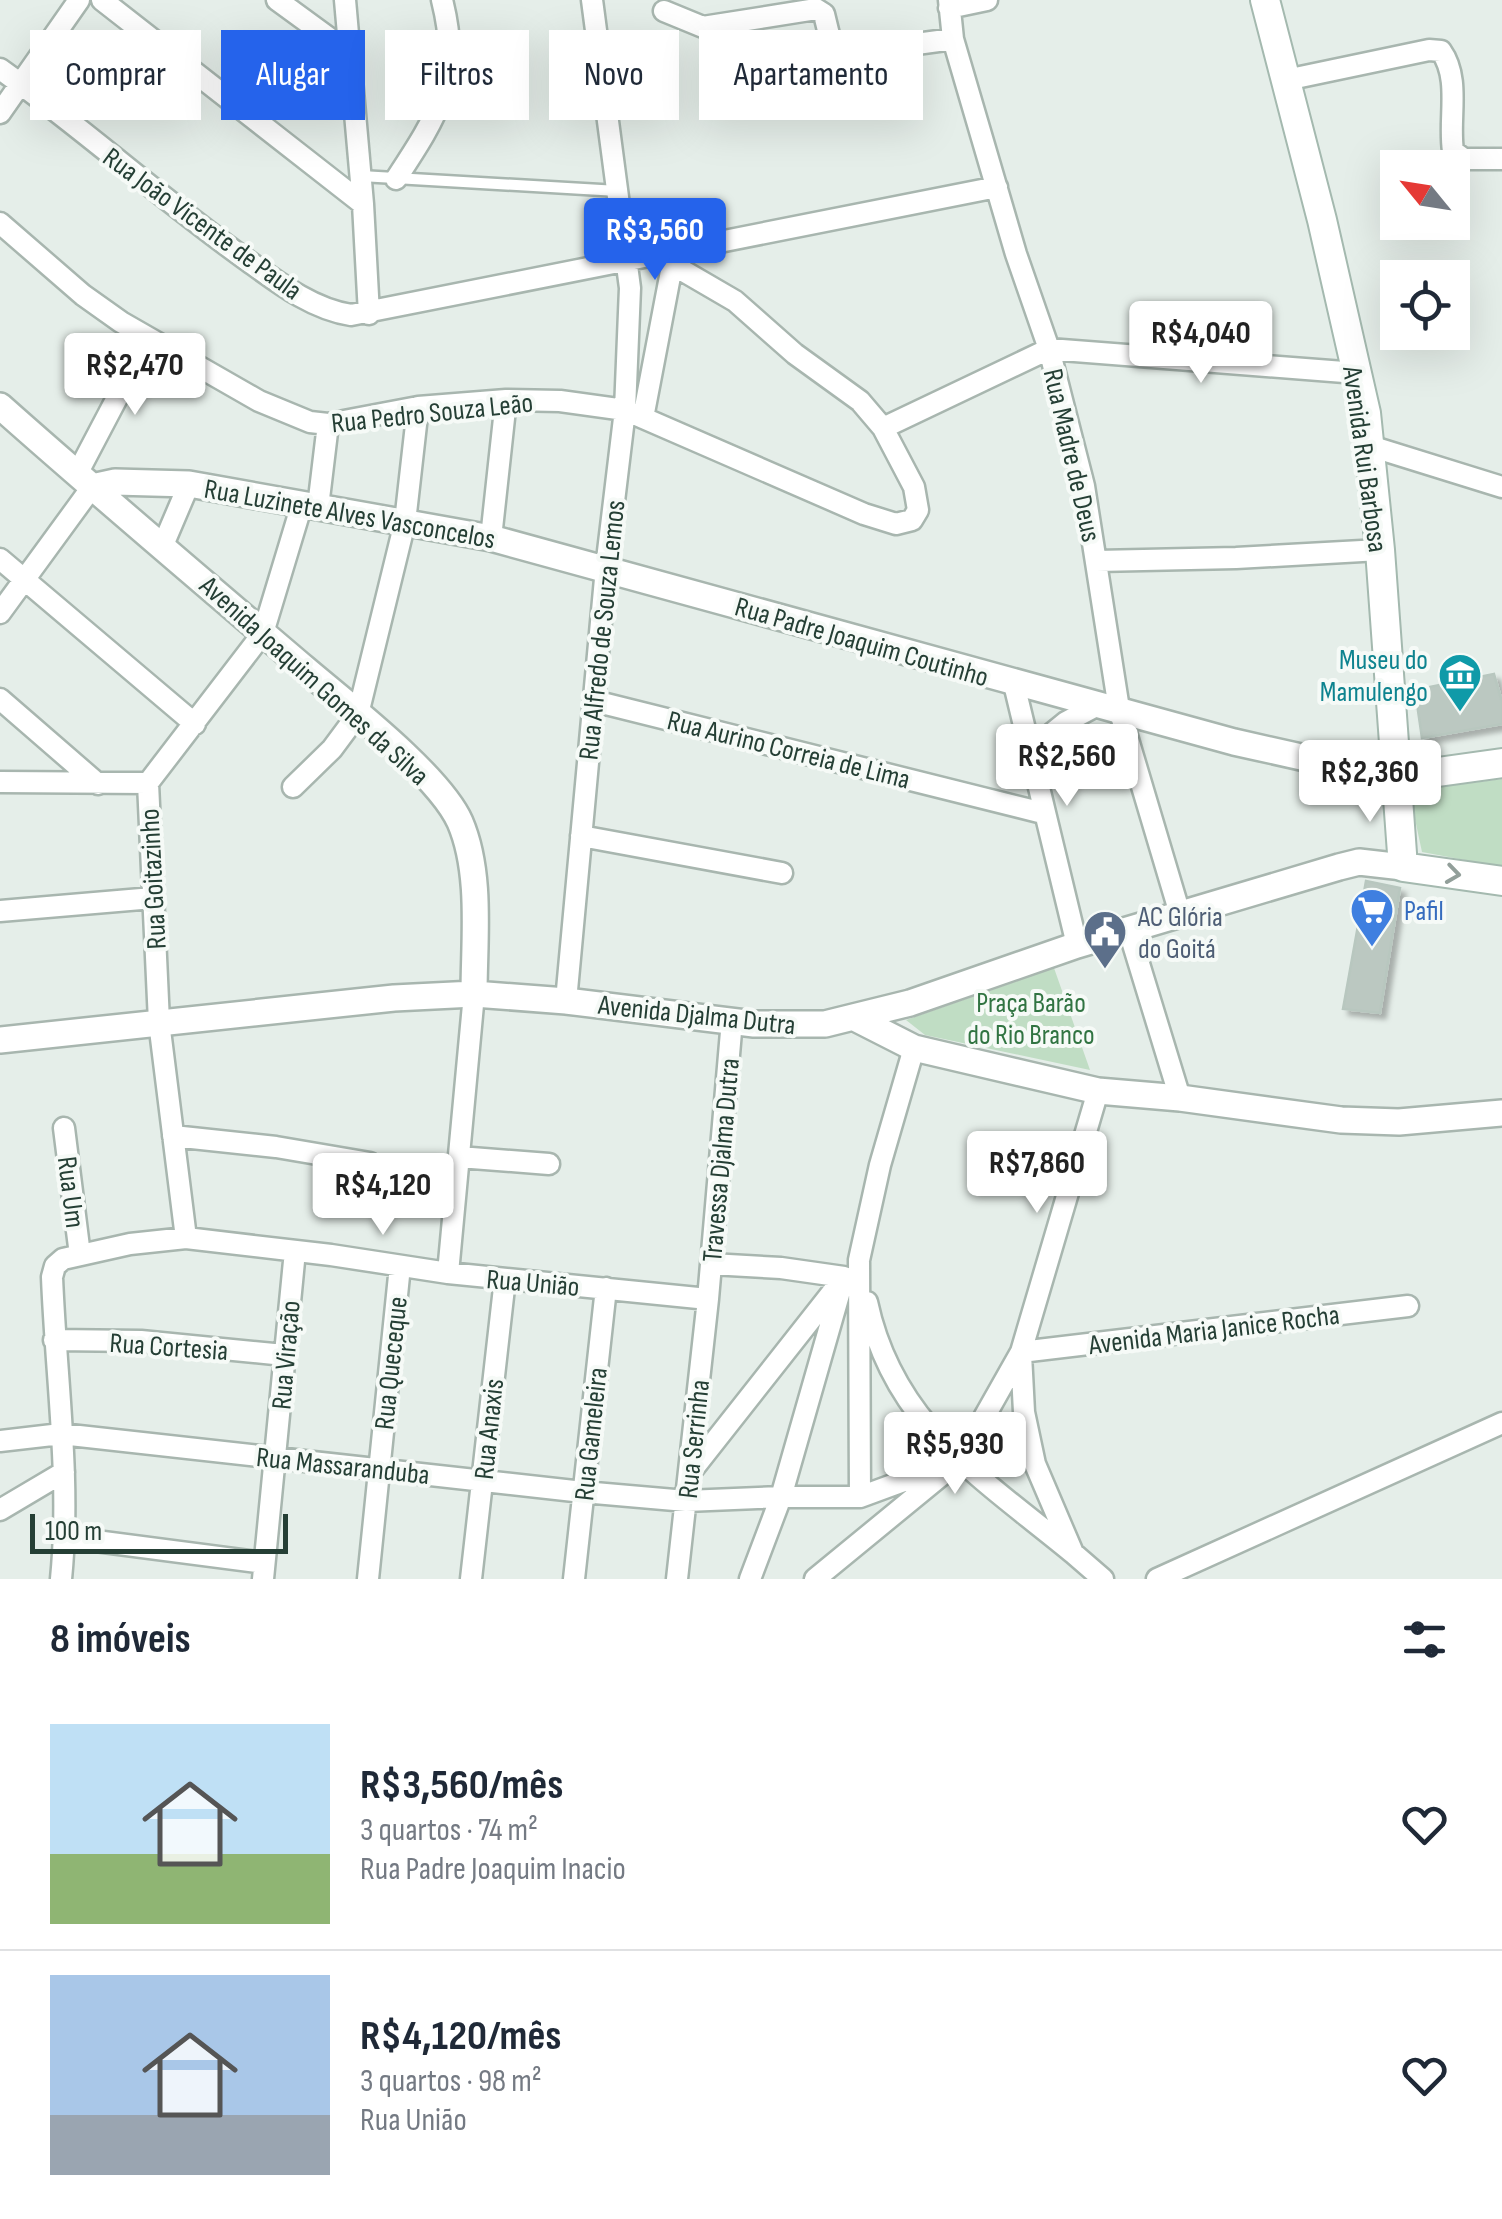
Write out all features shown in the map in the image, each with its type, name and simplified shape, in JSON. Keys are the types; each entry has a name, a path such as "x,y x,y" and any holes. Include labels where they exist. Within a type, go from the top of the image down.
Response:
{"main road":[{"name":"Avenida Rui Barbosa","path":"1264,0 1357,373 1370,446 1403,867"},
{"path":"1395,778 1502,763"},
{"path":"1403,867 1502,880"}],"street":[{"path":"0,114 79,0"},
{"path":"102,0 364,204"},
{"path":"276,0 318,30"},
{"path":"345,0 348,30"},
{"path":"396,179 442,101 449,69 448,22 442,0"},
{"name":"Rua Alfredo de Souza Lemos","path":"566,1001 606,568 634,414 629,260 592,0"},
{"path":"949,4 988,0"},
{"name":"Rua Madre de Deus","path":"949,4 953,38 1049,348 1084,486 1097,561 1109,707 1180,914"},
{"path":"664,12 703,26 816,9 824,14 832,47 843,54 953,38"},
{"path":"1286,80 1430,50 1441,51 1447,59 1452,87 1453,152 1464,159 1502,160"},
{"name":"Rua João Vicente de Paula","path":"0,69 180,213 280,284 334,313 369,314"},
{"path":"356,120 369,314 629,260 664,260 997,188"},
{"name":"Rua Pedro Souza Leão","path":"0,223 82,295 148,339 285,414 310,422 328,424 418,407 506,400 560,401 634,414 864,514 906,524 917,514 918,502 883,428"},
{"path":"634,414 664,260"},
{"path":"664,260 734,301 860,402 883,428 1049,348 1357,373"},
{"path":"0,613 84,481 148,339"},
{"path":"491,538 506,400"},
{"name":"Avenida Joaquim Gomes da Silva","path":"0,406 358,714 430,782 450,804 461,824 470,861 474,908 474,994 448,1273"},
{"path":"294,788 332,749 358,714 405,522 418,407"},
{"name":"Rua Goitazinho","path":"186,1238 159,1022 148,783 263,633 310,506 328,424"},
{"path":"1370,446 1502,487"},
{"name":"Rua Luzinete Alves Vasconcelos","path":"84,481 189,484 491,538 606,568"},
{"path":"163,546 189,484"},
{"path":"1097,561 1380,550"},
{"path":"0,559 196,724"},
{"name":"Rua Padre Joaquim Coutinho","path":"606,568 1014,684 1234,742 1395,778"},
{"path":"1014,684 1077,944"},
{"path":"0,699 98,784"},
{"name":"Rua Aurino Correia de Lima","path":"594,700 1042,812"},
{"path":"1029,752 1066,722 1109,707"},
{"path":"0,782 148,783"},
{"path":"581,836 782,873"},
{"name":"Avenida Djalma Dutra","path":"0,1040 394,998 474,994 782,1026 855,1018 910,1003 1077,944 1339,866 1359,862 1403,867"},
{"path":"0,911 153,898"},
{"path":"1129,930 1180,1098"},
{"path":"855,1018 914,1048 1098,1091 1342,1120 1399,1122 1502,1113"},
{"name":"Travessa Djalma Dutra","path":"708,1299 732,1020"},
{"path":"914,1048 875,1182 859,1260 860,1497 960,1460"},
{"path":"815,1579 960,1460 1021,1352 1098,1091"},
{"name":"Rua Um","path":"60,1579 65,1537 64,1472 52,1277 54,1266 71,1257 64,1128"},
{"path":"173,1136 276,1147 370,1163"},
{"path":"458,1157 550,1164"},
{"name":"Rua União","path":"71,1257 186,1238 448,1273 708,1299"},
{"name":"Rua Viração","path":"264,1571 295,1251"},
{"path":"689,1474 859,1260"},
{"path":"859,1260 879,1350 927,1429 1102,1579"},
{"path":"711,1264 844,1277"},
{"name":"Rua Queceque","path":"368,1579 400,1266"},
{"path":"750,1579 781,1497 844,1277"},
{"name":"Rua Anaxis","path":"471,1579 505,1279"},
{"name":"Rua Gameleira","path":"574,1579 606,1288"},
{"name":"Rua Serrinha","path":"678,1579 708,1299"},
{"name":"Avenida Maria Janice Rocha","path":"1021,1352 1408,1306"},
{"name":"Rua Cortesia","path":"54,1340 141,1342 284,1355"},
{"path":"1021,1352 1024,1412 1035,1464 1072,1552"},
{"path":"1157,1579 1502,1423"},
{"name":"Rua Massaranduba","path":"0,1441 61,1434 686,1501 860,1497"},
{"path":"0,1510 64,1472"},
{"path":"65,1537 264,1571"}],"lane":[{"path":"361,176 618,191"}],"green space":[{"path":"1502,779 1502,867 1422,852 1409,791"},
{"name":"Praça Barão do Rio Branco","path":"1054,968 1090,1070 925,1035 906,1020"}],"building":[{"name":"Museu do Mamulengo","path":"1494,674 1502,702 1502,724 1422,738 1415,690"},
{"name":"Pafil","path":"1366,881 1400,888 1380,1013 1343,1009"}],"place":[{"name":"Museu do Mamulengo","path":"1460,713"},
{"name":"Pafil","path":"1372,948"},
{"name":"AC Glória do Goitá","path":"1105,970"}]}
